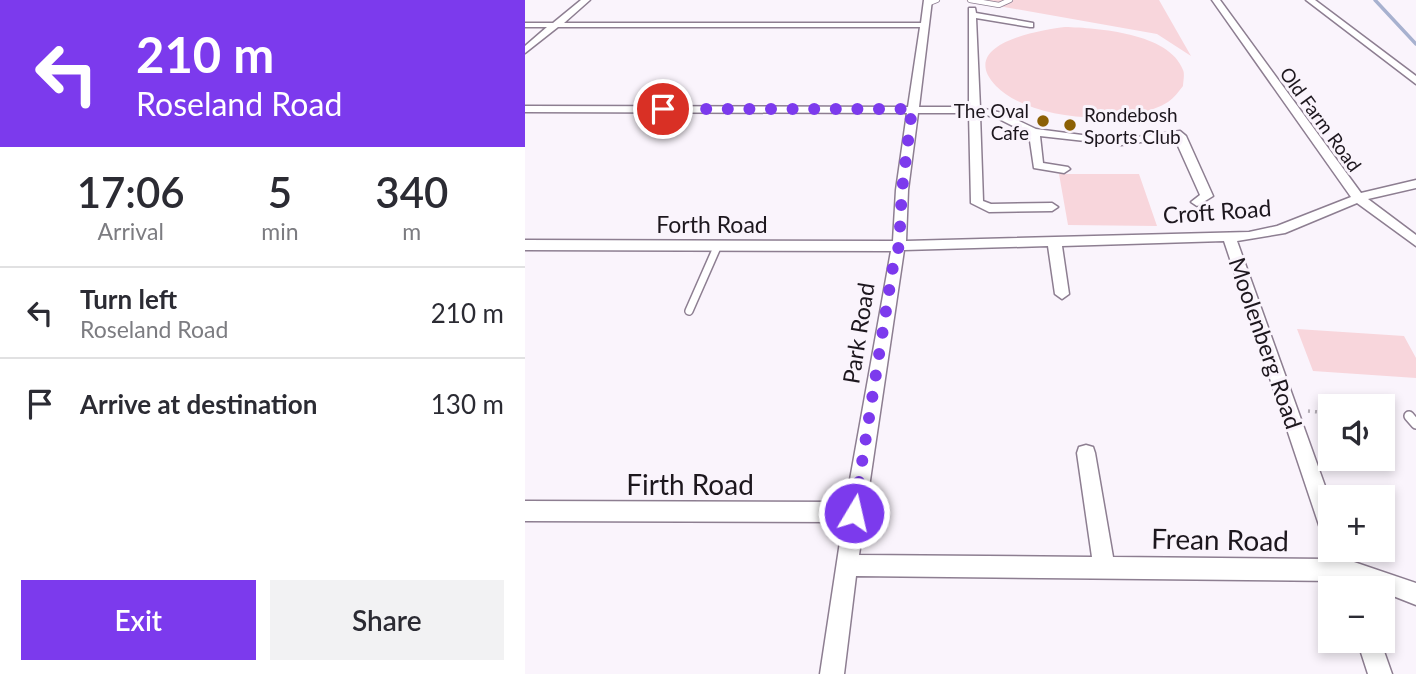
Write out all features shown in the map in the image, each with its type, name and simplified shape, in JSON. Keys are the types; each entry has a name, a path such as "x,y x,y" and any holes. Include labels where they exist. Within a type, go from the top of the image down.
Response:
{"street":[{"path":"525,50 586,0"},
{"name":"Old Farm Road","path":"1216,0 1338,174 1358,198 1416,242"},
{"path":"1310,0 1416,81"},
{"name":"Park Road","path":"832,674 854,513 894,260 899,246 902,190 912,109 924,25 931,1"},
{"path":"1030,25 971,8 977,203 989,208 1052,207"},
{"path":"525,25 924,25"},
{"path":"525,109 975,110 998,115 1034,132 1114,142 1176,133 1181,136 1207,196 1197,202"},
{"path":"1034,132 1038,166 1065,169"},
{"name":"Croft Road","path":"899,246 1229,237 1280,230 1358,198 1416,184"},
{"name":"Moolenberg Road","path":"1229,237 1318,493"},
{"path":"1054,241 1062,294"},
{"name":"Forth Road","path":"525,245 899,246"},
{"path":"1087,453 1104,568"},
{"name":"Firth Road","path":"525,511 854,513"},
{"name":"Frean Road","path":"848,565 1344,569 1416,594"},
{"path":"1373,653 1380,674"}],"lane":[{"path":"971,8 1006,4 1010,0"},
{"path":"689,311 718,246"},
{"path":"1409,416 1416,424"}],"shaded area":[{"path":"965,0 1159,0 1191,56 1157,34"},
{"path":"1065,27 1113,31 1148,40 1164,48 1176,58 1183,70 1183,86 1168,102 1151,110 1129,115 1080,117 1032,107 1012,98 996,86 986,72 986,59 1006,42"},
{"path":"1059,174 1139,174 1157,226 1068,225"},
{"path":"1297,329 1404,336 1416,358 1416,378 1313,371"}],"waterway":[{"path":"1375,0 1416,44"}],"place":[{"name":"The Oval Cafe","path":"1043,121"},
{"name":"Rondebosh Sports Club","path":"1070,125"}],"route":[{"path":"663,109 912,109 898,232 899,246 894,260 854,513"}]}
